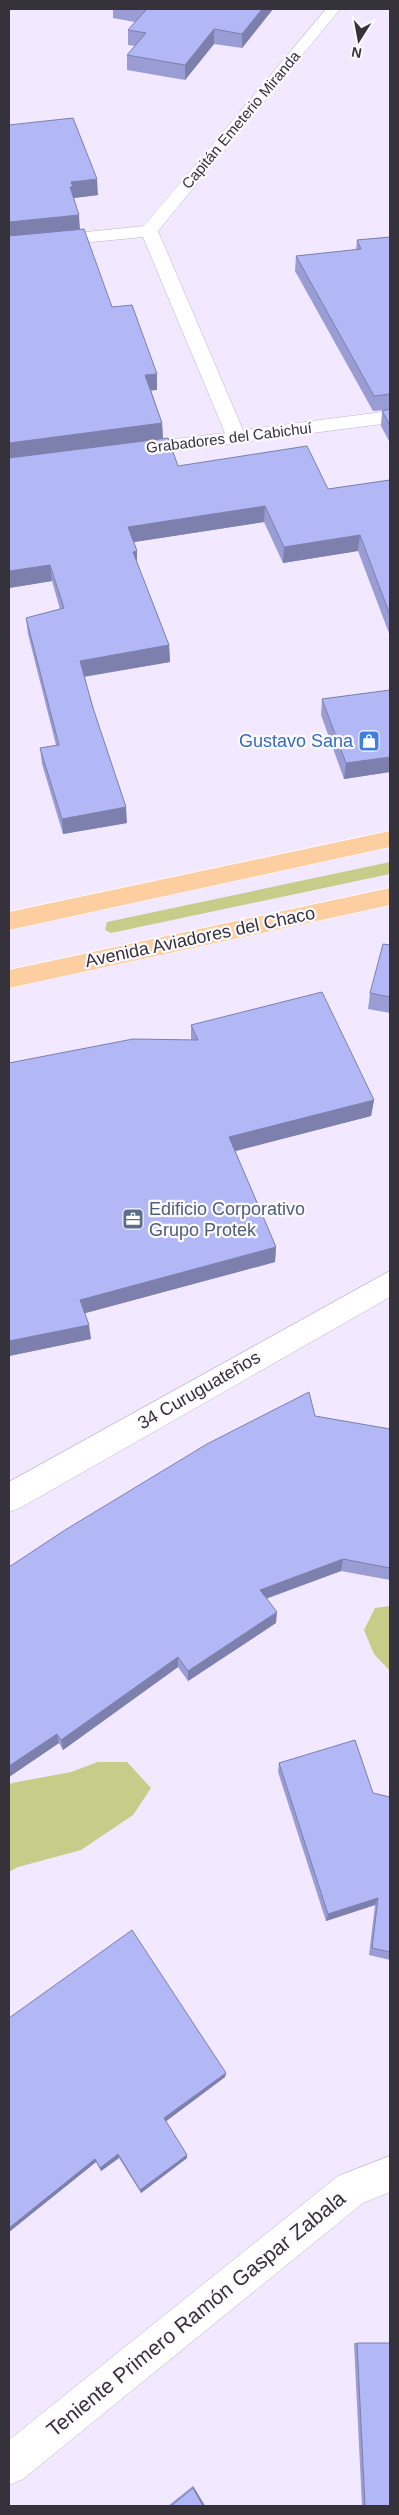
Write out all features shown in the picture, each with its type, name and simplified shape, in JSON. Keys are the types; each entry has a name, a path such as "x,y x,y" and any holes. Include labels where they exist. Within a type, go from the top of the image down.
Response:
{"highway":[{"path":"9,921 390,839"},
{"name":"Avenida Aviadores del Chaco","path":"9,979 390,896"}],"street":[{"name":"Capitán Emeterio Miranda","path":"149,231 333,9"},
{"path":"9,245 149,231 236,437"},
{"name":"Grabadores del Cabichuí","path":"120,452 390,417"},
{"name":"34 Curuguateños","path":"9,1498 390,1283"},
{"name":"Teniente Primero Ramón Gaspar Zabala","path":"9,2465 351,2188 390,2174"}],"green space":[{"path":"390,862 390,874 111,933 105,930 107,922"},
{"path":"390,1606 390,1671 374,1654 364,1630 375,1608"},
{"path":"98,1762 127,1762 151,1788 133,1815 81,1850 18,1867 9,1872 9,1785 71,1772"}],"building":[{"path":"141,9 262,9 242,34 214,29 185,65 127,55 146,33 128,30 146,10"},
{"path":"73,118 97,179 71,182 73,187 70,187 79,215 9,222 9,125"},
{"path":"84,229 112,307 132,305 157,374 145,375 162,423 9,443 9,236"},
{"path":"390,237 390,394 374,396 296,256 361,249 357,240"},
{"path":"390,409 390,425 382,411"},
{"path":"168,438 178,466 307,446 328,489 390,480 390,615 360,535 284,547 265,506 128,527 137,551 133,552 169,645 80,661 93,708 126,807 62,819 40,748 59,745 26,618 64,608 50,565 9,571 9,458"},
{"path":"390,690 390,757 346,763 322,699"},
{"path":"383,944 390,945 390,997 370,993"},
{"name":"Edificio Corporativo Grupo Protek","path":"322,992 374,1100 229,1137 276,1247 80,1300 89,1325 9,1341 9,1063 133,1039 198,1040 191,1025"},
{"path":"309,1392 315,1416 390,1429 390,1568 343,1559 260,1590 277,1612 188,1671 178,1657 61,1740 57,1734 9,1766 9,1567 65,1530 207,1444"},
{"path":"355,1740 373,1793 390,1797 390,1952 372,1948 378,1898 328,1914 279,1763"},
{"path":"132,1930 226,2073 164,2118 187,2155 140,2190 118,2154 100,2168 95,2159 9,2228 9,2018"},
{"path":"357,2343 390,2343 390,2506 365,2506"},
{"path":"193,2488 203,2506 171,2506"}],"place":[{"name":"Gustavo Sana","path":"369,741"},
{"name":"Edificio Corporativo Grupo Protek","path":"133,1219"}]}
